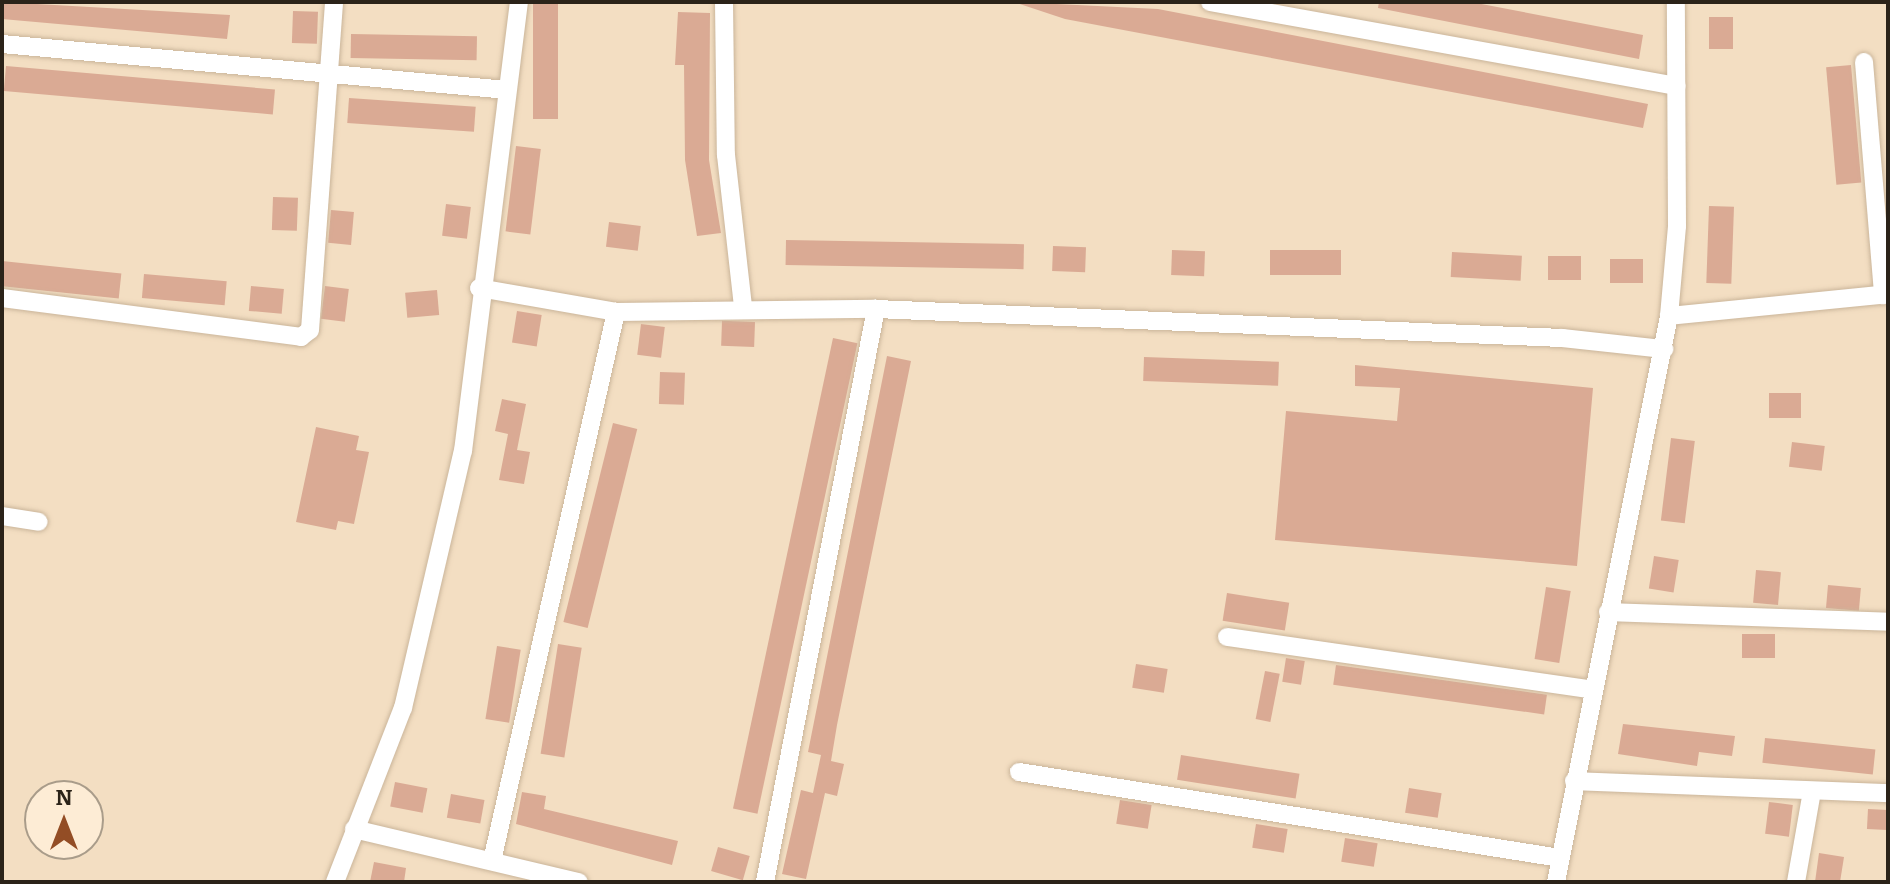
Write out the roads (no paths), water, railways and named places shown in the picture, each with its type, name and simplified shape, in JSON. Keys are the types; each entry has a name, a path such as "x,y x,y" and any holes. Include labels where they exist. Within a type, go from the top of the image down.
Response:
{"street":[{"path":"2,298 301,337 310,330 326,78 334,2"},
{"path":"335,882 403,708 456,481 519,2"},
{"path":"724,2 726,155 743,306"},
{"path":"1210,2 1676,86"},
{"path":"1556,882 1590,689 1669,316 1676,2"},
{"path":"2,44 326,78 507,90"},
{"path":"1669,316 1886,294 1864,62"},
{"path":"479,288 616,312 743,306 876,309 1562,338 1664,349"},
{"path":"765,882 876,309"},
{"path":"492,861 616,312"},
{"path":"2,516 39,522"},
{"path":"1608,612 1888,622"},
{"path":"1227,637 1590,689"},
{"path":"1019,772 1560,858"},
{"path":"1574,781 1888,793"},
{"path":"1796,882 1812,791"},
{"path":"354,829 579,882"}]}
